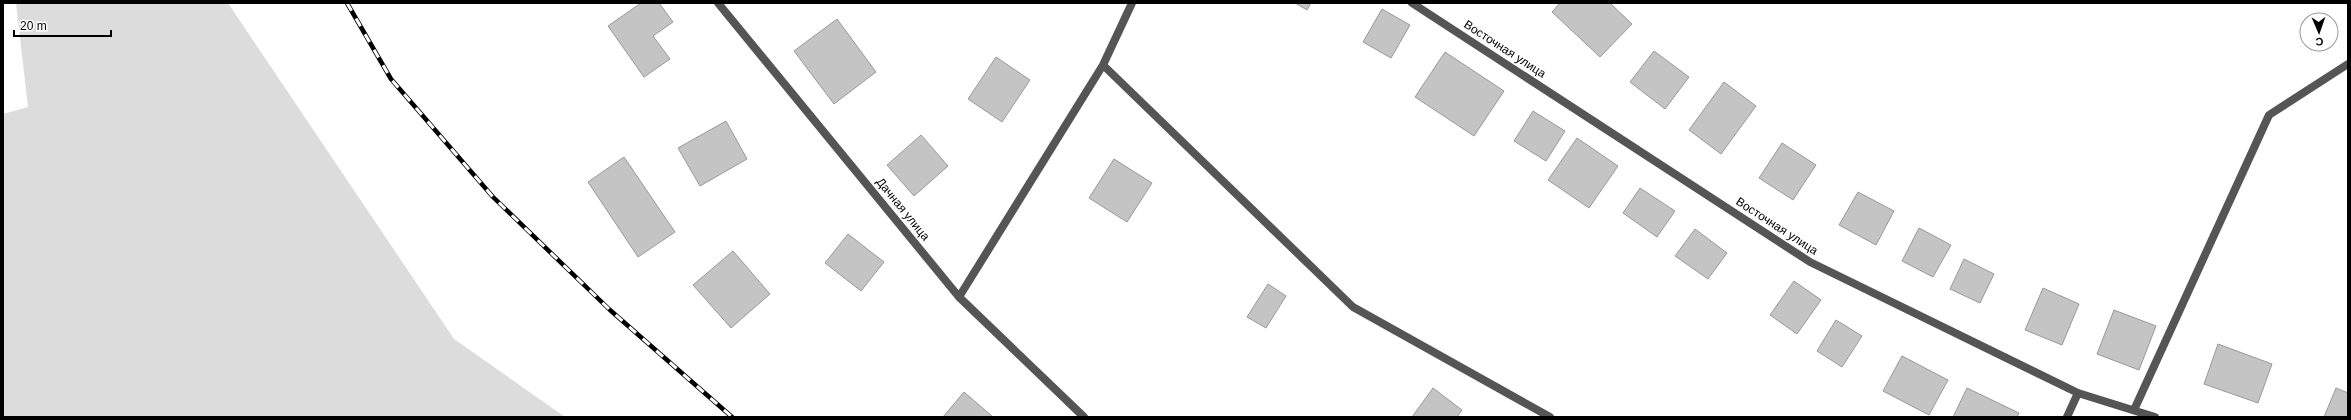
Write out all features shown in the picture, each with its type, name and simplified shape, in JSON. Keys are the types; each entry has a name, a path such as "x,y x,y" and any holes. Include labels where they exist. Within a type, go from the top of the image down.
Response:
{"street":[{"name":"Дачная улица","path":"718,3 959,297 1084,417"},
{"path":"959,297 1103,65 1132,3"},
{"name":"Восточная улица","path":"1412,3 1810,262 2078,393 2155,417"},
{"path":"2134,410 2269,115 2348,64"},
{"path":"1103,65 1353,307 1550,417"},
{"path":"2067,417 2078,393"}],"shaded area":[{"path":"16,3 228,3 454,339 565,417 3,417 3,114 28,107"}],"building":[{"path":"641,3 659,3 673,22 653,36 670,59 644,77 608,26"},
{"path":"1295,3 1311,3 1307,10"},
{"path":"1560,3 1610,3 1632,24 1600,57 1552,12"},
{"path":"1382,9 1410,25 1391,58 1363,42"},
{"path":"837,19 876,72 834,104 794,51"},
{"path":"1654,51 1689,77 1665,109 1630,82"},
{"path":"1445,52 1504,91 1474,136 1415,97"},
{"path":"996,57 1030,80 1002,122 968,99"},
{"path":"1724,82 1756,106 1721,154 1689,130"},
{"path":"1533,111 1565,131 1546,161 1514,141"},
{"path":"726,121 747,159 700,186 678,148"},
{"path":"921,135 948,166 914,196 887,165"},
{"path":"1577,138 1618,166 1589,208 1548,180"},
{"path":"1782,143 1816,165 1793,200 1759,178"},
{"path":"624,157 675,232 638,257 588,182"},
{"path":"1114,159 1152,183 1127,222 1089,198"},
{"path":"1640,188 1675,211 1657,237 1623,213"},
{"path":"1858,192 1894,211 1876,245 1839,225"},
{"path":"1919,228 1951,245 1933,277 1902,261"},
{"path":"1695,229 1727,253 1708,279 1675,256"},
{"path":"848,234 884,262 861,291 825,263"},
{"path":"733,251 770,294 731,328 693,285"},
{"path":"1964,259 1994,274 1980,303 1950,289"},
{"path":"1794,281 1821,300 1797,334 1770,315"},
{"path":"1268,284 1286,296 1266,328 1247,317"},
{"path":"2043,288 2079,304 2062,345 2025,330"},
{"path":"2114,310 2156,326 2139,370 2097,354"},
{"path":"1836,320 1862,336 1842,367 1817,351"},
{"path":"2218,344 2272,364 2258,403 2204,384"},
{"path":"1902,356 1948,380 1929,415 1883,391"},
{"path":"1433,388 1462,410 1457,417 1412,417"},
{"path":"1967,388 2019,413 2017,417 1953,417"},
{"path":"2336,388 2348,393 2348,417 2324,417"},
{"path":"964,392 993,417 943,417"}],"railway":[{"path":"347,3 391,79 493,197 610,310 732,417"}]}
